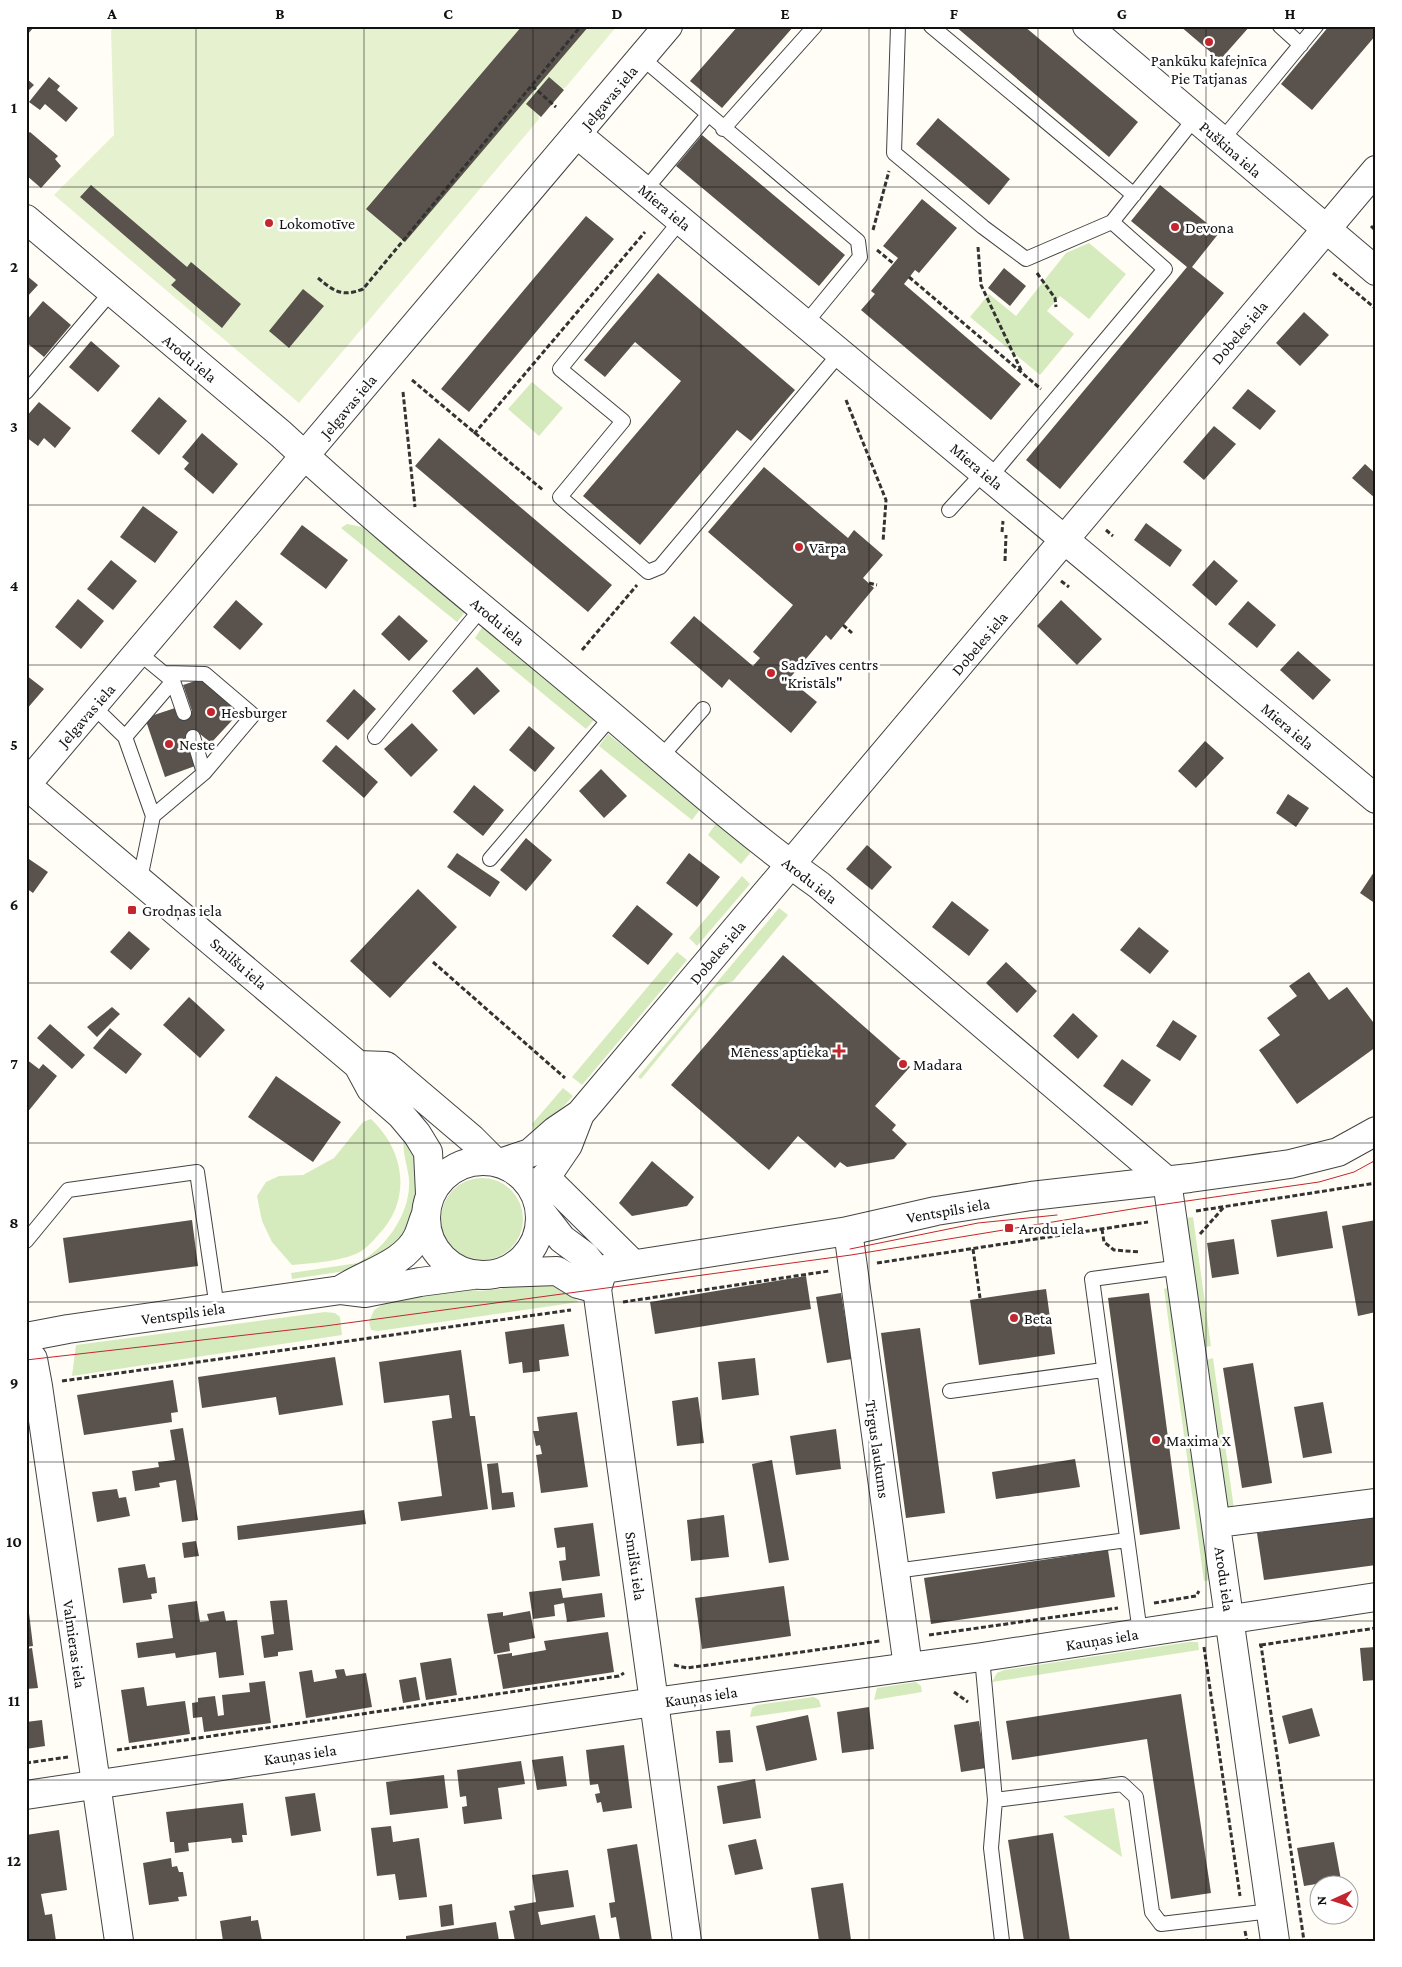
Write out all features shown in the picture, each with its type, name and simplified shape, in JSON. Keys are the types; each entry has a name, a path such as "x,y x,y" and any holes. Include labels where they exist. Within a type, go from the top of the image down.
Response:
{"street":[{"name":"Jelgavas iela","path":"26,785 94,707 668,26"},
{"name":"Puškina iela","path":"1087,26 1376,271"},
{"name":"Miera iela","path":"577,134 1376,799"},
{"name":"Dobeles iela","path":"580,1114 1066,540 1376,170"},
{"name":"Arodu iela","path":"26,219 482,608 790,864 819,885 1167,1181 1181,1267 1275,1941"},
{"name":"Smilšu iela","path":"26,785 140,879 358,1065 371,1089 401,1116 417,1134 428,1152 428,1204"},
{"path":"358,1065 386,1066 472,1139 497,1163"},
{"path":"497,1163 530,1154 554,1130 580,1114"},
{"path":"502,1273 519,1264 532,1249 540,1231 541,1196 568,1145 580,1114"},
{"name":"Ventspils iela","path":"605,1288 633,1264 848,1231 936,1211 1031,1196 1167,1181 1290,1164 1338,1152 1376,1131"},
{"path":"605,1288 578,1284 557,1271 502,1273 488,1276 473,1275 457,1270 438,1253 427,1231 428,1204 441,1179 456,1167 474,1161 497,1163 510,1167 525,1178 541,1196 633,1264"},
{"path":"541,1196 562,1239 585,1256 605,1288"},
{"name":"Ventspils iela","path":"341,1290 359,1278 374,1272 401,1256 417,1238 428,1204"},
{"name":"Tirgus laukums","path":"848,1231 908,1667"},
{"name":"Ventspils iela","path":"26,1338 68,1329 341,1290 365,1293 420,1282 473,1275"},
{"name":"Smilšu iela","path":"605,1288 654,1702 687,1941"},
{"name":"Valmieras iela","path":"26,1351 33,1359 38,1386 118,1941"},
{"path":"1217,1523 1376,1503"},
{"name":"Kauņas iela","path":"26,1795 654,1702 982,1658 1376,1597"}],"lane":[{"path":"723,129 815,26"},
{"path":"898,26 894,153 983,226 1026,258 1112,222 1195,118"},
{"path":"931,26 1134,195"},
{"path":"1280,26 1301,45"},
{"path":"1221,141 1316,26"},
{"path":"642,58 707,116 858,241 860,257 806,324"},
{"path":"645,190 707,116"},
{"path":"681,220 560,369 623,421 560,497 648,572 660,567 840,353"},
{"path":"949,510 987,475 1055,401 1164,269 1112,222"},
{"path":"26,392 112,291"},
{"path":"375,736 482,608"},
{"path":"139,653 169,677 184,713"},
{"path":"125,737 169,677 205,674 253,715 204,772 153,816"},
{"path":"94,707 125,737 153,816 140,879"},
{"path":"661,757 703,709"},
{"path":"490,859 612,716"},
{"path":"192,737 204,772"},
{"path":"26,1241 68,1190 197,1172 217,1308"},
{"path":"1140,1633 1092,1279 1181,1267"},
{"path":"950,1391 1103,1370"},
{"path":"895,1571 1127,1540"},
{"path":"982,1658 995,1800 990,1847 1002,1941"},
{"path":"995,1800 1122,1784 1136,1797 1152,1912 1161,1924 1242,1916 1271,1911"}],"path":[{"path":"318,278 334,290 349,294 363,289 582,26"},
{"path":"532,86 556,107"},
{"path":"860,257 870,243 894,153"},
{"path":"1371,226 1376,231"},
{"path":"474,434 644,232"},
{"path":"977,242 981,285 1024,374"},
{"path":"870,243 894,264"},
{"path":"1026,258 1055,298 1056,307"},
{"path":"1333,274 1376,309"},
{"path":"909,277 1055,401"},
{"path":"412,380 550,496 560,497"},
{"path":"403,392 415,507"},
{"path":"846,400 886,500 883,542"},
{"path":"1005,561 1006,535"},
{"path":"582,650 648,572"},
{"path":"1059,579 1069,588"},
{"path":"869,583 877,585"},
{"path":"843,625 852,633"},
{"path":"433,962 565,1078"},
{"path":"1196,1211 1376,1183"},
{"path":"1199,1234 1225,1206"},
{"path":"605,1288 853,1267 1150,1221"},
{"path":"1102,1229 1104,1242 1114,1250 1144,1252"},
{"path":"973,1249 980,1298"},
{"path":"58,1382 574,1309"},
{"path":"672,1664 687,1668 1136,1606 1196,1596 1200,1588"},
{"path":"1255,1645 1376,1628"},
{"path":"1204,1643 1246,1941"},
{"path":"1261,1644 1304,1941"},
{"path":"115,1750 619,1676 627,1670"},
{"path":"26,1763 77,1756"}],"green space":[{"name":"Lokomotīve","path":"114,26 617,26 565,88 557,89 538,110 539,119 299,403 54,195 114,135 111,31"},
{"path":"1089,243 1126,274 1089,319 1060,296 1047,311 1074,334 1040,375 970,317 989,294 1016,316 1066,253"},
{"path":"532,382 563,408 539,436 508,409"},
{"path":"347,524 362,527 465,612 457,622 341,528"},
{"path":"483,626 595,719 586,729 475,638"},
{"path":"608,734 701,808 692,820 599,746"},
{"path":"717,822 751,852 741,864 708,835"},
{"path":"742,876 750,884 697,946 689,938"},
{"path":"779,908 788,915 733,981 717,987 641,1079 638,1077"},
{"path":"677,952 687,960 582,1085 572,1077"},
{"path":"563,1088 573,1096 536,1136 532,1124"},
{"path":"371,1119 391,1146 397,1160 400,1175 400,1191 390,1220 371,1243 356,1254 316,1263 292,1265 272,1242 262,1221 257,1196 266,1182 279,1176 303,1175 334,1158 363,1122"},
{"path":"405,1134 416,1149 417,1193 412,1207 412,1220 399,1247 352,1270 292,1279 291,1273 358,1263 387,1239 401,1217 409,1192 409,1180 403,1145"},
{"path":"482,1178 498,1181 511,1190 520,1203 523,1219 520,1235 511,1248 498,1257 482,1260 466,1257 453,1248 444,1235 441,1219 444,1203 453,1190 466,1181"},
{"path":"1193,1217 1211,1346 1205,1347 1186,1218"},
{"path":"526,1281 552,1281 579,1302 378,1331 371,1330 369,1322 374,1310 385,1303 460,1287 479,1291 500,1289"},
{"path":"1170,1287 1210,1580 1204,1581 1164,1289"},
{"path":"325,1312 335,1313 340,1317 342,1335 72,1376 76,1345"},
{"path":"1213,1358 1234,1509 1227,1510 1206,1360"},
{"path":"1198,1642 1199,1650 992,1682 997,1673 1004,1670"},
{"path":"916,1682 921,1686 922,1692 874,1700 877,1688"},
{"path":"814,1697 819,1700 821,1707 750,1717 752,1708 757,1705"},
{"path":"1114,1808 1122,1857 1063,1816"}],"building":[{"path":"26,26 35,26 26,36"},
{"path":"522,26 589,26 405,242 366,209"},
{"path":"738,26 794,26 722,108 690,81"},
{"path":"955,26 1024,26 1138,122 1109,157"},
{"path":"1180,26 1250,26 1220,60"},
{"path":"1329,26 1376,26 1376,35 1312,110 1281,84"},
{"path":"49,77 60,86 57,90 78,108 66,122 45,104 40,110 29,102"},
{"path":"549,77 564,90 541,117 526,104"},
{"path":"26,78 34,85 26,93"},
{"path":"938,118 1010,179 989,205 916,144"},
{"path":"30,132 58,156 55,159 61,166 41,188 26,175 26,135"},
{"path":"702,135 845,255 819,286 676,166"},
{"path":"91,185 187,267 191,262 241,304 222,328 171,285 176,280 80,197"},
{"path":"1160,185 1219,233 1192,267 1224,293 1060,489 1026,460 1187,267 1131,221"},
{"path":"922,199 957,228 919,273 915,270 904,284 1021,384 991,420 861,310 875,294 871,291 898,258 883,246"},
{"path":"586,216 614,239 469,412 441,389"},
{"path":"1004,268 1026,286 1010,306 988,288"},
{"path":"658,273 795,390 751,441 737,430 640,545 583,496 681,381 635,342 605,377 584,360"},
{"path":"26,275 38,285 26,298"},
{"path":"303,289 324,306 289,348 269,331"},
{"path":"43,301 71,325 44,357 26,342 26,321"},
{"path":"1304,312 1329,335 1300,366 1276,343"},
{"path":"91,341 120,366 98,392 69,367"},
{"path":"1248,389 1276,411 1260,430 1232,408"},
{"path":"159,397 187,421 159,455 131,431"},
{"path":"39,402 71,428 55,448 44,438 38,446 26,437 26,417"},
{"path":"1214,426 1236,444 1204,480 1183,462"},
{"path":"202,433 238,464 213,494 184,469 189,463 182,457"},
{"path":"439,438 612,585 588,612 415,466"},
{"path":"1365,464 1376,474 1376,499 1352,478"},
{"name":"Vārpa","path":"764,467 848,538 854,530 883,555 863,578 874,588 831,640 826,635 789,679 817,702 791,733 729,679 722,688 670,643 694,616 753,666 760,658 753,652 793,605 708,532"},
{"path":"143,506 178,532 155,563 120,537"},
{"path":"1146,523 1182,550 1170,567 1134,540"},
{"path":"302,525 348,560 326,589 280,554"},
{"path":"111,560 137,581 113,610 87,589"},
{"path":"1214,560 1238,581 1216,606 1192,585"},
{"path":"78,599 104,621 81,649 55,627"},
{"path":"236,600 263,624 240,650 213,627"},
{"path":"1061,600 1102,639 1077,665 1037,626"},
{"path":"1248,601 1276,625 1257,648 1228,624"},
{"path":"399,615 428,641 409,661 381,634"},
{"path":"1298,651 1331,680 1313,700 1280,670"},
{"path":"477,667 500,691 474,715 452,691"},
{"path":"26,675 44,689 26,710"},
{"path":"204,678 234,704 238,714 211,743 200,734 186,739 195,766 165,777 145,718 175,708 177,716 192,711 183,685"},
{"path":"354,689 376,709 348,740 326,721"},
{"path":"412,723 438,750 411,777 384,749"},
{"path":"529,726 555,748 535,772 509,750"},
{"path":"1205,741 1224,758 1196,788 1178,771"},
{"path":"336,745 378,782 364,798 322,761"},
{"path":"601,769 627,796 604,818 579,791"},
{"path":"474,785 504,810 483,836 453,812"},
{"path":"1288,794 1309,808 1296,827 1276,813"},
{"path":"526,838 552,860 526,891 500,870"},
{"path":"867,845 892,867 872,890 846,869"},
{"path":"457,853 500,882 490,897 447,867"},
{"path":"689,853 720,877 697,907 666,883"},
{"path":"26,857 48,872 33,893 26,888"},
{"path":"1376,869 1376,904 1360,893"},
{"path":"418,889 457,927 390,998 350,961"},
{"path":"952,901 989,930 969,956 932,927"},
{"path":"637,905 673,934 648,965 612,936"},
{"path":"1139,927 1169,951 1150,974 1120,950"},
{"path":"129,931 150,949 131,970 110,952"},
{"path":"783,955 910,1067 875,1106 896,1125 892,1130 907,1144 894,1159 847,1167 840,1162 835,1168 798,1136 769,1170 671,1085"},
{"path":"1006,962 1037,991 1017,1013 986,983"},
{"path":"1309,972 1329,1000 1347,987 1376,1026 1376,1047 1297,1104 1259,1050 1280,1035 1267,1018 1297,996 1289,986"},
{"path":"189,997 225,1030 200,1058 163,1025"},
{"path":"112,1007 120,1014 97,1037 87,1027"},
{"path":"1073,1013 1098,1036 1078,1059 1053,1036"},
{"path":"1173,1020 1197,1036 1180,1061 1156,1046"},
{"path":"50,1024 85,1055 72,1069 37,1038"},
{"path":"110,1028 142,1054 126,1074 93,1048"},
{"path":"26,1059 39,1069 43,1064 57,1076 26,1114"},
{"path":"1122,1059 1151,1080 1132,1106 1103,1086"},
{"path":"276,1076 341,1122 313,1162 248,1117"},
{"path":"652,1161 694,1197 687,1206 632,1216 619,1203"},
{"path":"1327,1211 1333,1248 1277,1257 1271,1220"},
{"path":"192,1220 198,1266 69,1283 63,1238"},
{"path":"1376,1220 1376,1312 1358,1316 1342,1226"},
{"path":"1234,1239 1239,1274 1212,1278 1207,1243"},
{"path":"806,1276 811,1309 655,1334 650,1302"},
{"path":"1046,1289 1055,1354 979,1365 970,1300"},
{"path":"841,1293 852,1359 827,1363 816,1297"},
{"path":"1149,1293 1180,1529 1140,1535 1108,1298"},
{"path":"564,1324 569,1356 539,1360 540,1371 523,1373 522,1362 509,1364 505,1332"},
{"path":"920,1328 945,1513 906,1518 881,1333"},
{"path":"461,1350 470,1416 475,1416 488,1509 401,1521 398,1502 442,1496 432,1421 452,1418 449,1395 384,1403 379,1362"},
{"path":"335,1357 343,1405 279,1415 276,1397 202,1408 198,1377"},
{"path":"755,1358 759,1395 722,1400 718,1362"},
{"path":"1253,1363 1272,1483 1242,1488 1223,1368"},
{"path":"173,1380 178,1412 171,1413 172,1422 84,1435 77,1395"},
{"path":"698,1397 704,1443 677,1446 672,1401"},
{"path":"1323,1402 1332,1453 1303,1458 1294,1407"},
{"path":"577,1412 588,1487 541,1493 536,1455 542,1454 540,1445 536,1446 533,1431 539,1431 537,1417"},
{"path":"183,1428 198,1520 182,1522 176,1480 159,1483 160,1487 135,1491 132,1471 159,1467 158,1462 175,1460 170,1430"},
{"path":"836,1429 841,1469 796,1475 790,1436"},
{"path":"1075,1459 1080,1487 996,1499 992,1472"},
{"path":"772,1460 789,1560 769,1563 752,1464"},
{"path":"498,1463 502,1493 513,1492 515,1507 492,1510 487,1464"},
{"path":"117,1489 119,1498 126,1497 130,1516 97,1522 92,1492"},
{"path":"364,1510 366,1524 238,1540 237,1526"},
{"path":"724,1515 729,1557 691,1561 687,1520"},
{"path":"1376,1516 1376,1565 1264,1580 1257,1533"},
{"path":"593,1523 600,1576 562,1581 559,1561 566,1560 565,1547 557,1548 554,1528"},
{"path":"196,1541 199,1556 184,1558 182,1543"},
{"path":"1108,1550 1115,1597 931,1624 924,1578"},
{"path":"145,1564 148,1578 155,1577 157,1593 151,1594 152,1599 123,1603 118,1568"},
{"path":"784,1586 791,1636 702,1649 695,1598"},
{"path":"561,1588 563,1598 602,1593 605,1617 567,1622 564,1603 554,1605 555,1616 533,1619 529,1592"},
{"path":"287,1600 293,1650 278,1652 278,1656 264,1658 261,1636 274,1634 270,1601"},
{"path":"197,1601 200,1622 209,1621 207,1614 224,1611 226,1621 237,1620 244,1675 219,1678 216,1652 176,1658 175,1653 138,1658 136,1643 173,1638 168,1605"},
{"path":"530,1611 535,1638 509,1643 510,1651 494,1654 487,1614 503,1612 503,1616"},
{"path":"26,1613 29,1613 33,1646 26,1647"},
{"path":"608,1632 614,1672 503,1689 497,1655 512,1653 512,1656 546,1650 544,1641"},
{"path":"1376,1647 1376,1680 1363,1681 1360,1648"},
{"path":"32,1648 38,1688 26,1689 26,1649"},
{"path":"451,1658 457,1695 426,1700 420,1663"},
{"path":"344,1669 346,1676 366,1673 372,1707 306,1718 299,1672 312,1670 314,1682 337,1678 335,1670"},
{"path":"416,1677 420,1700 403,1703 399,1680"},
{"path":"265,1681 271,1723 204,1732 202,1717 193,1718 192,1703 198,1702 198,1698 215,1696 218,1716 224,1715 222,1695 250,1692 249,1683"},
{"path":"144,1687 147,1706 185,1701 190,1734 129,1743 121,1690"},
{"path":"1181,1694 1211,1893 1171,1899 1147,1739 1012,1760 1006,1721"},
{"path":"869,1707 874,1749 842,1753 837,1712"},
{"path":"1312,1708 1320,1736 1289,1744 1282,1716"},
{"path":"808,1715 817,1760 766,1771 756,1726"},
{"path":"42,1720 45,1746 26,1749 26,1722"},
{"path":"979,1721 986,1768 961,1772 954,1725"},
{"path":"730,1730 733,1762 719,1763 716,1731"},
{"path":"624,1745 632,1808 603,1812 601,1802 597,1803 595,1794 600,1793 598,1784 590,1785 586,1750"},
{"path":"563,1756 567,1786 537,1790 532,1760"},
{"path":"521,1761 525,1784 498,1788 502,1819 464,1824 462,1807 467,1806 466,1796 460,1797 457,1770"},
{"path":"444,1775 448,1808 390,1815 386,1782"},
{"path":"755,1779 761,1818 723,1824 717,1786"},
{"path":"315,1793 321,1831 291,1836 285,1797"},
{"path":"243,1803 247,1835 242,1835 243,1842 232,1843 231,1838 188,1843 189,1851 175,1853 174,1842 170,1842 166,1812"},
{"path":"391,1826 393,1842 419,1838 427,1897 399,1900 395,1874 377,1876 371,1828"},
{"path":"59,1830 67,1890 41,1894 45,1915 52,1914 56,1941 26,1941 26,1835"},
{"path":"1053,1833 1070,1941 1024,1941 1008,1840"},
{"path":"756,1839 763,1869 735,1875 728,1845"},
{"path":"1334,1842 1340,1874 1310,1874 1310,1885 1304,1886 1297,1848"},
{"path":"637,1844 652,1941 620,1941 616,1917 611,1918 609,1903 615,1902 607,1849"},
{"path":"171,1858 172,1867 177,1866 179,1872 183,1872 187,1896 178,1897 179,1901 149,1905 143,1863"},
{"path":"568,1870 574,1907 538,1912 541,1925 595,1915 600,1941 515,1941 509,1911 515,1910 514,1906 536,1902 532,1875"},
{"path":"843,1883 851,1940 819,1941 811,1888"},
{"path":"452,1904 454,1925 441,1927 439,1906"},
{"path":"251,1916 251,1921 258,1920 262,1941 223,1941 220,1921"},
{"path":"496,1922 499,1941 406,1941 406,1936"}],"tram line":[{"path":"26,1360 325,1326 851,1255 1138,1208 1319,1182 1354,1172 1376,1160"},
{"path":"850,1249 978,1223 1057,1215"}],"place":[{"name":"Pankūku kafejnīca Pie Tatjanas","path":"1209,42"},
{"name":"Lokomotīve","path":"269,223"},
{"name":"Devona","path":"1175,227"},
{"name":"Vārpa","path":"799,547"},
{"name":"Sadzīves centrs \"Kristāls\"","path":"771,673"},
{"name":"Hesburger","path":"211,712"},
{"name":"Neste","path":"169,744"},
{"name":"Grodņas iela","path":"132,910"},
{"name":"Mēness aptieka","path":"839,1051"},
{"name":"Madara","path":"903,1064"},
{"name":"Arodu iela","path":"1009,1228"},
{"name":"Beta","path":"1014,1318"},
{"name":"Maxima X","path":"1156,1440"}]}
